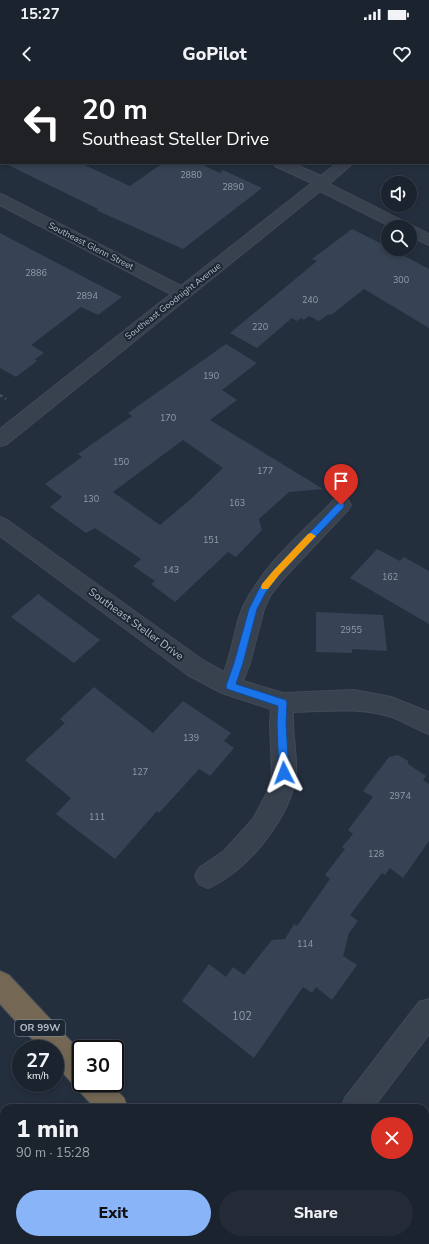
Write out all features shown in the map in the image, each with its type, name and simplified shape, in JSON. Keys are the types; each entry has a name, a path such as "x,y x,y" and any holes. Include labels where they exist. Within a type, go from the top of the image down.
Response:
{"highway":[{"name":"OR 99W","path":"0,984 72,1062"},
{"path":"99,1092 110,1104"}],"street":[{"path":"282,164 391,220"},
{"name":"Southeast Goodnight Avenue","path":"4,431 345,164"},
{"name":"Southeast Glenn Street","path":"0,199 182,293"},
{"path":"417,234 429,240"},
{"path":"230,686 239,663 253,609 263,590 276,573 341,505"},
{"name":"Southeast Steller Drive","path":"0,525 196,668 230,686 283,703"},
{"path":"208,876 233,859 262,827 280,793 284,773 281,723 283,703 354,700 391,707 416,716 429,724"},
{"path":"358,1104 429,1012"}],"path":[{"path":"0,395 6,399"}],"building":[{"path":"6,164 82,164 130,186 162,164 201,164 220,173 223,170 262,188 183,249 96,210 98,209"},
{"path":"352,229 381,244 381,256 404,256 429,269 429,328 364,289 331,315 329,314 319,321 309,316 304,320 301,318 297,321 292,318 257,348 230,333 317,261 312,259"},
{"path":"0,233 122,297 98,315 81,307 31,345 44,353 35,359 37,361 16,377 0,368"},
{"path":"226,344 257,363 222,390 237,400 210,420 323,489 289,492 259,519 262,530 236,557 228,552 175,602 151,584 155,581 133,566 141,559 95,528 86,533 50,507 62,497 45,484 82,457 78,454 132,416 128,413","holes":["183,440 223,468 191,499 160,525 113,492"]},
{"path":"377,549 400,561 404,557 429,571 429,624 350,578"},
{"path":"38,594 100,640 74,663 11,617"},
{"path":"316,612 383,615 387,651 352,649 352,653 316,652"},
{"path":"94,687 153,733 183,701 231,733 224,741 234,748 210,776 199,769 159,813 157,811 115,859 56,814 71,798 25,760 65,723 60,719"},
{"path":"398,755 426,776 423,780 429,784 429,841 403,878 390,868 385,875 382,873 350,915 358,921 349,933 343,956 357,965 332,1000 316,987 312,993 303,987 254,1058 182,1001 209,964 226,977 233,967 244,975 272,940 285,939 294,924 297,926 330,879 325,875 345,849 342,847 353,834 348,830 373,797 363,791 389,757"}],"slow traffic":[{"path":"265,587 276,573 311,536"}],"route":[{"path":"284,773 281,723 283,703 230,686 244,647 253,609 263,590 276,573 341,505"}]}
